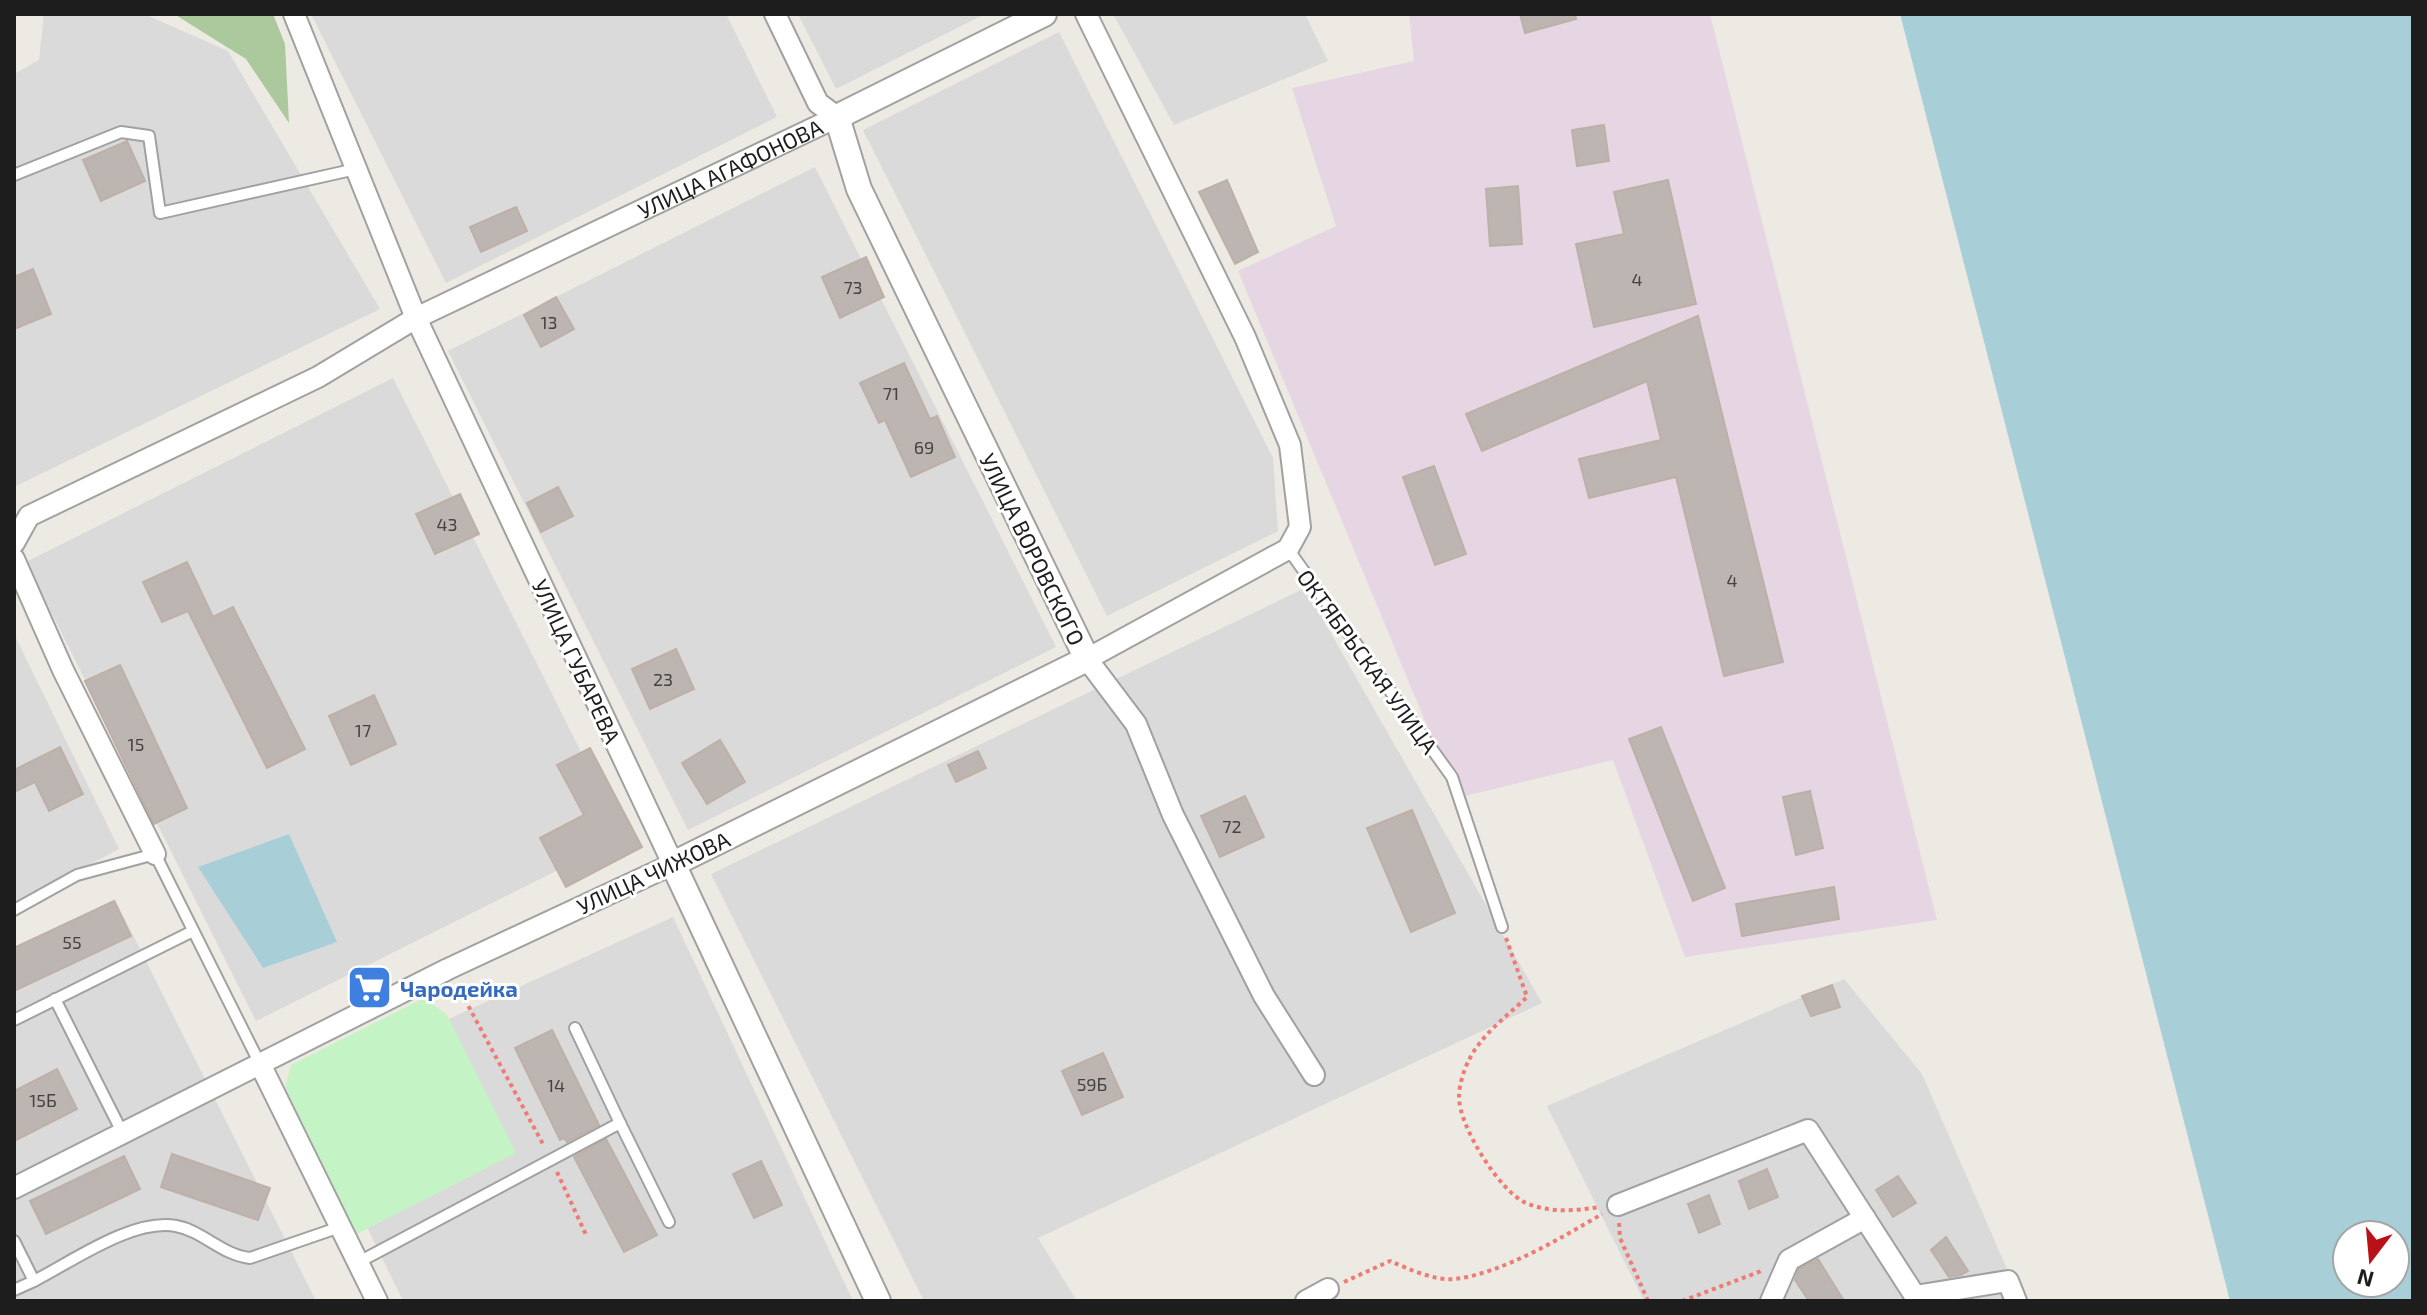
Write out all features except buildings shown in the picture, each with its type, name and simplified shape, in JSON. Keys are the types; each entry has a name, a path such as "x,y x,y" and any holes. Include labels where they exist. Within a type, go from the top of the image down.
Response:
{"street":[{"name":"УЛИЦА ГУБАРЕВА","path":"294,14 416,318 878,1301"},
{"name":"УЛИЦА ВОРОВСКОГО","path":"775,14 818,103 837,117 859,189 1087,659 1136,724 1173,815 1264,996 1314,1075"},
{"name":"УЛИЦА АГАФОНОВА","path":"16,533 29,516 318,377 416,318 837,117 1044,14"},
{"name":"ОКТЯБРЬСКАЯ УЛИЦА","path":"1086,14 1245,337 1290,445 1300,527 1288,549"},
{"name":"УЛИЦА ЧИЖОВА","path":"14,1188 448,969 673,864 1087,659 1288,549"},
{"path":"14,559 63,670 155,854"},
{"path":"261,1066 377,1301"},
{"path":"1618,1205 1808,1130 1915,1298 2008,1281 2016,1301"},
{"path":"1771,1301 1789,1260 1865,1218"},
{"path":"1306,1301 1328,1289"}],"lane":[{"path":"14,175 121,132 149,136 160,213 356,169"},
{"name":"ОКТЯБРЬСКАЯ УЛИЦА","path":"1288,549 1452,777 1502,927"},
{"path":"14,910 77,875 155,854 261,1066"},
{"path":"14,1020 193,931"},
{"path":"55,999 123,1134"},
{"path":"575,1028 669,1222"},
{"path":"357,1263 620,1123"},
{"path":"14,1290 139,1227 178,1226 234,1256 250,1258 340,1227"},
{"path":"14,1241 34,1281"}],"path":[{"path":"1502,927 1527,997 1480,1042 1467,1062 1459,1097 1471,1129 1486,1162 1507,1191 1525,1203 1573,1211 1618,1205"},
{"path":"448,969 551,1159 587,1237"},
{"path":"1328,1289 1390,1261 1414,1272 1454,1279 1506,1263 1618,1205"},
{"path":"1618,1205 1620,1238 1648,1301"},
{"path":"1682,1301 1789,1260"}],"shaded area":[{"path":"44,14 144,14 228,51 380,309 14,487 14,74 39,60"},
{"path":"311,14 726,14 777,117 446,283"},
{"path":"798,14 985,14 836,89"},
{"path":"1113,14 1305,14 1328,61 1174,125"},
{"path":"1409,14 1710,14 1937,920 1685,957 1613,760 1457,798 1238,271 1336,226 1292,88 1414,61"},
{"path":"1059,32 1273,458 1278,531 1107,616 863,130"},
{"path":"815,167 1056,647 688,830 448,351"},
{"path":"393,378 624,837 256,1021 26,562"},
{"path":"1305,588 1542,1003 1038,1238 1077,1301 924,1301 711,874"},
{"path":"14,634 119,849 14,905"},
{"path":"115,899 316,1301 14,1301 14,949"},
{"path":"673,917 853,1301 403,1301 299,1087"},
{"path":"1844,979 1922,1074 2021,1301 1644,1301 1547,1106"}],"green space":[{"path":"174,14 273,14 285,44 289,123 246,59"},
{"path":"424,998 447,1015 516,1153 357,1234 285,1088 291,1065"}],"water":[{"path":"1900,14 2413,14 2413,1301 2230,1301"},
{"path":"289,834 337,942 263,968 198,867"}],"place":[{"name":"Чародейка","path":"369,988"}]}
